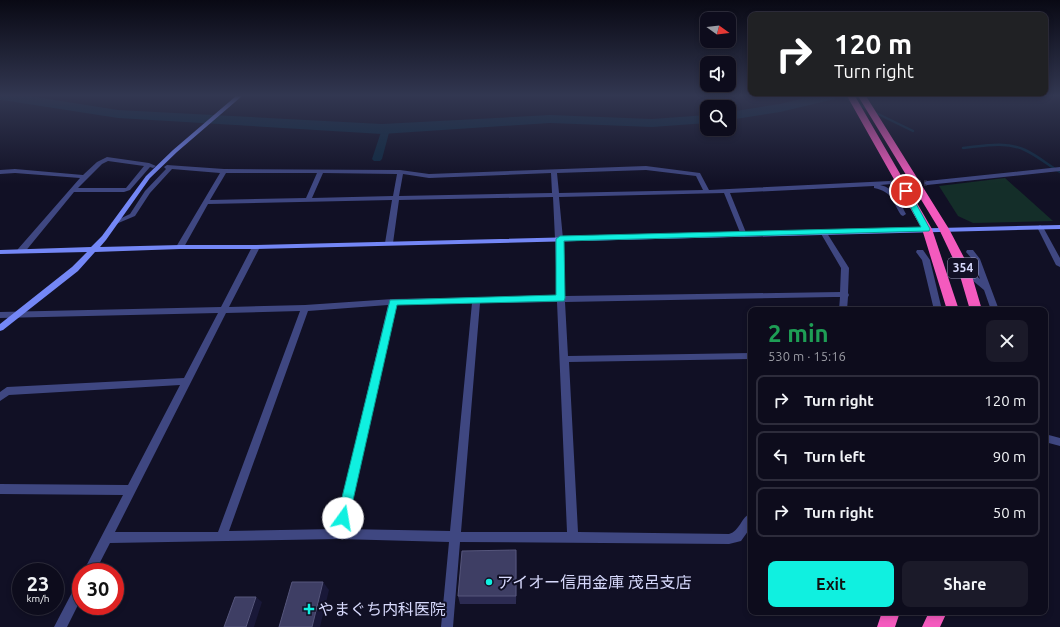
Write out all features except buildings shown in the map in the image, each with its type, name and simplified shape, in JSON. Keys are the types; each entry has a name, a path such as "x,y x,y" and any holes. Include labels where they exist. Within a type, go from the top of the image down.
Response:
{"highway":[{"name":"354","path":"867,125 926,229 941,269 952,307"},
{"name":"354","path":"880,125 944,229 964,269 975,307"},
{"path":"886,627 891,615"},
{"path":"931,627 937,615"}],"street":[{"path":"0,328 59,282 94,250 145,180 205,125"},
{"path":"21,251 73,190 85,177 105,160 110,159 151,166 128,189 73,190"},
{"path":"114,224 133,215 147,192 168,167 224,171 400,172 429,176 646,168 698,174 707,192"},
{"path":"0,172 15,171 85,177"},
{"path":"180,247 224,171"},
{"path":"927,183 1057,171"},
{"path":"308,200 320,172"},
{"path":"389,243 400,172"},
{"path":"554,172 560,239 561,298 573,536"},
{"path":"206,202 707,192 890,183"},
{"path":"798,187 806,191 882,187 890,191 902,214"},
{"path":"726,191 744,235"},
{"path":"1040,227 1060,265"},
{"path":"0,252 1060,227"},
{"path":"823,232 845,268 843,307"},
{"path":"93,563 256,247"},
{"path":"920,252 926,260 937,307"},
{"path":"970,252 976,259 994,307"},
{"path":"964,269 988,289"},
{"path":"0,315 224,308 305,308 393,302 561,298 845,295"},
{"path":"447,627 476,301"},
{"path":"339,534 393,302"},
{"path":"221,537 305,308"},
{"path":"564,359 748,356"},
{"path":"0,397 7,391 187,381"},
{"path":"1048,439 1060,442"},
{"path":"0,489 130,490"},
{"path":"106,538 339,534 729,539 737,537 748,522"},
{"path":"60,627 72,604"}],"green space":[{"path":"1005,178 1053,221 973,223 958,216 939,186"}],"waterway":[{"path":"316,125 382,129 445,125"},
{"path":"901,125 913,131"},
{"path":"377,159 386,129"},
{"path":"963,148 994,145 1018,147 1034,155 1060,172"}],"tunnel":[{"path":"890,183 927,183"}],"place":[{"name":"アイオー信用金庫 茂呂支店","path":"489,582"},
{"name":"やまぐち内科医院","path":"309,609"}],"route":[{"path":"343,518 393,302 561,298 560,239 926,229 920,215 906,191"}]}
